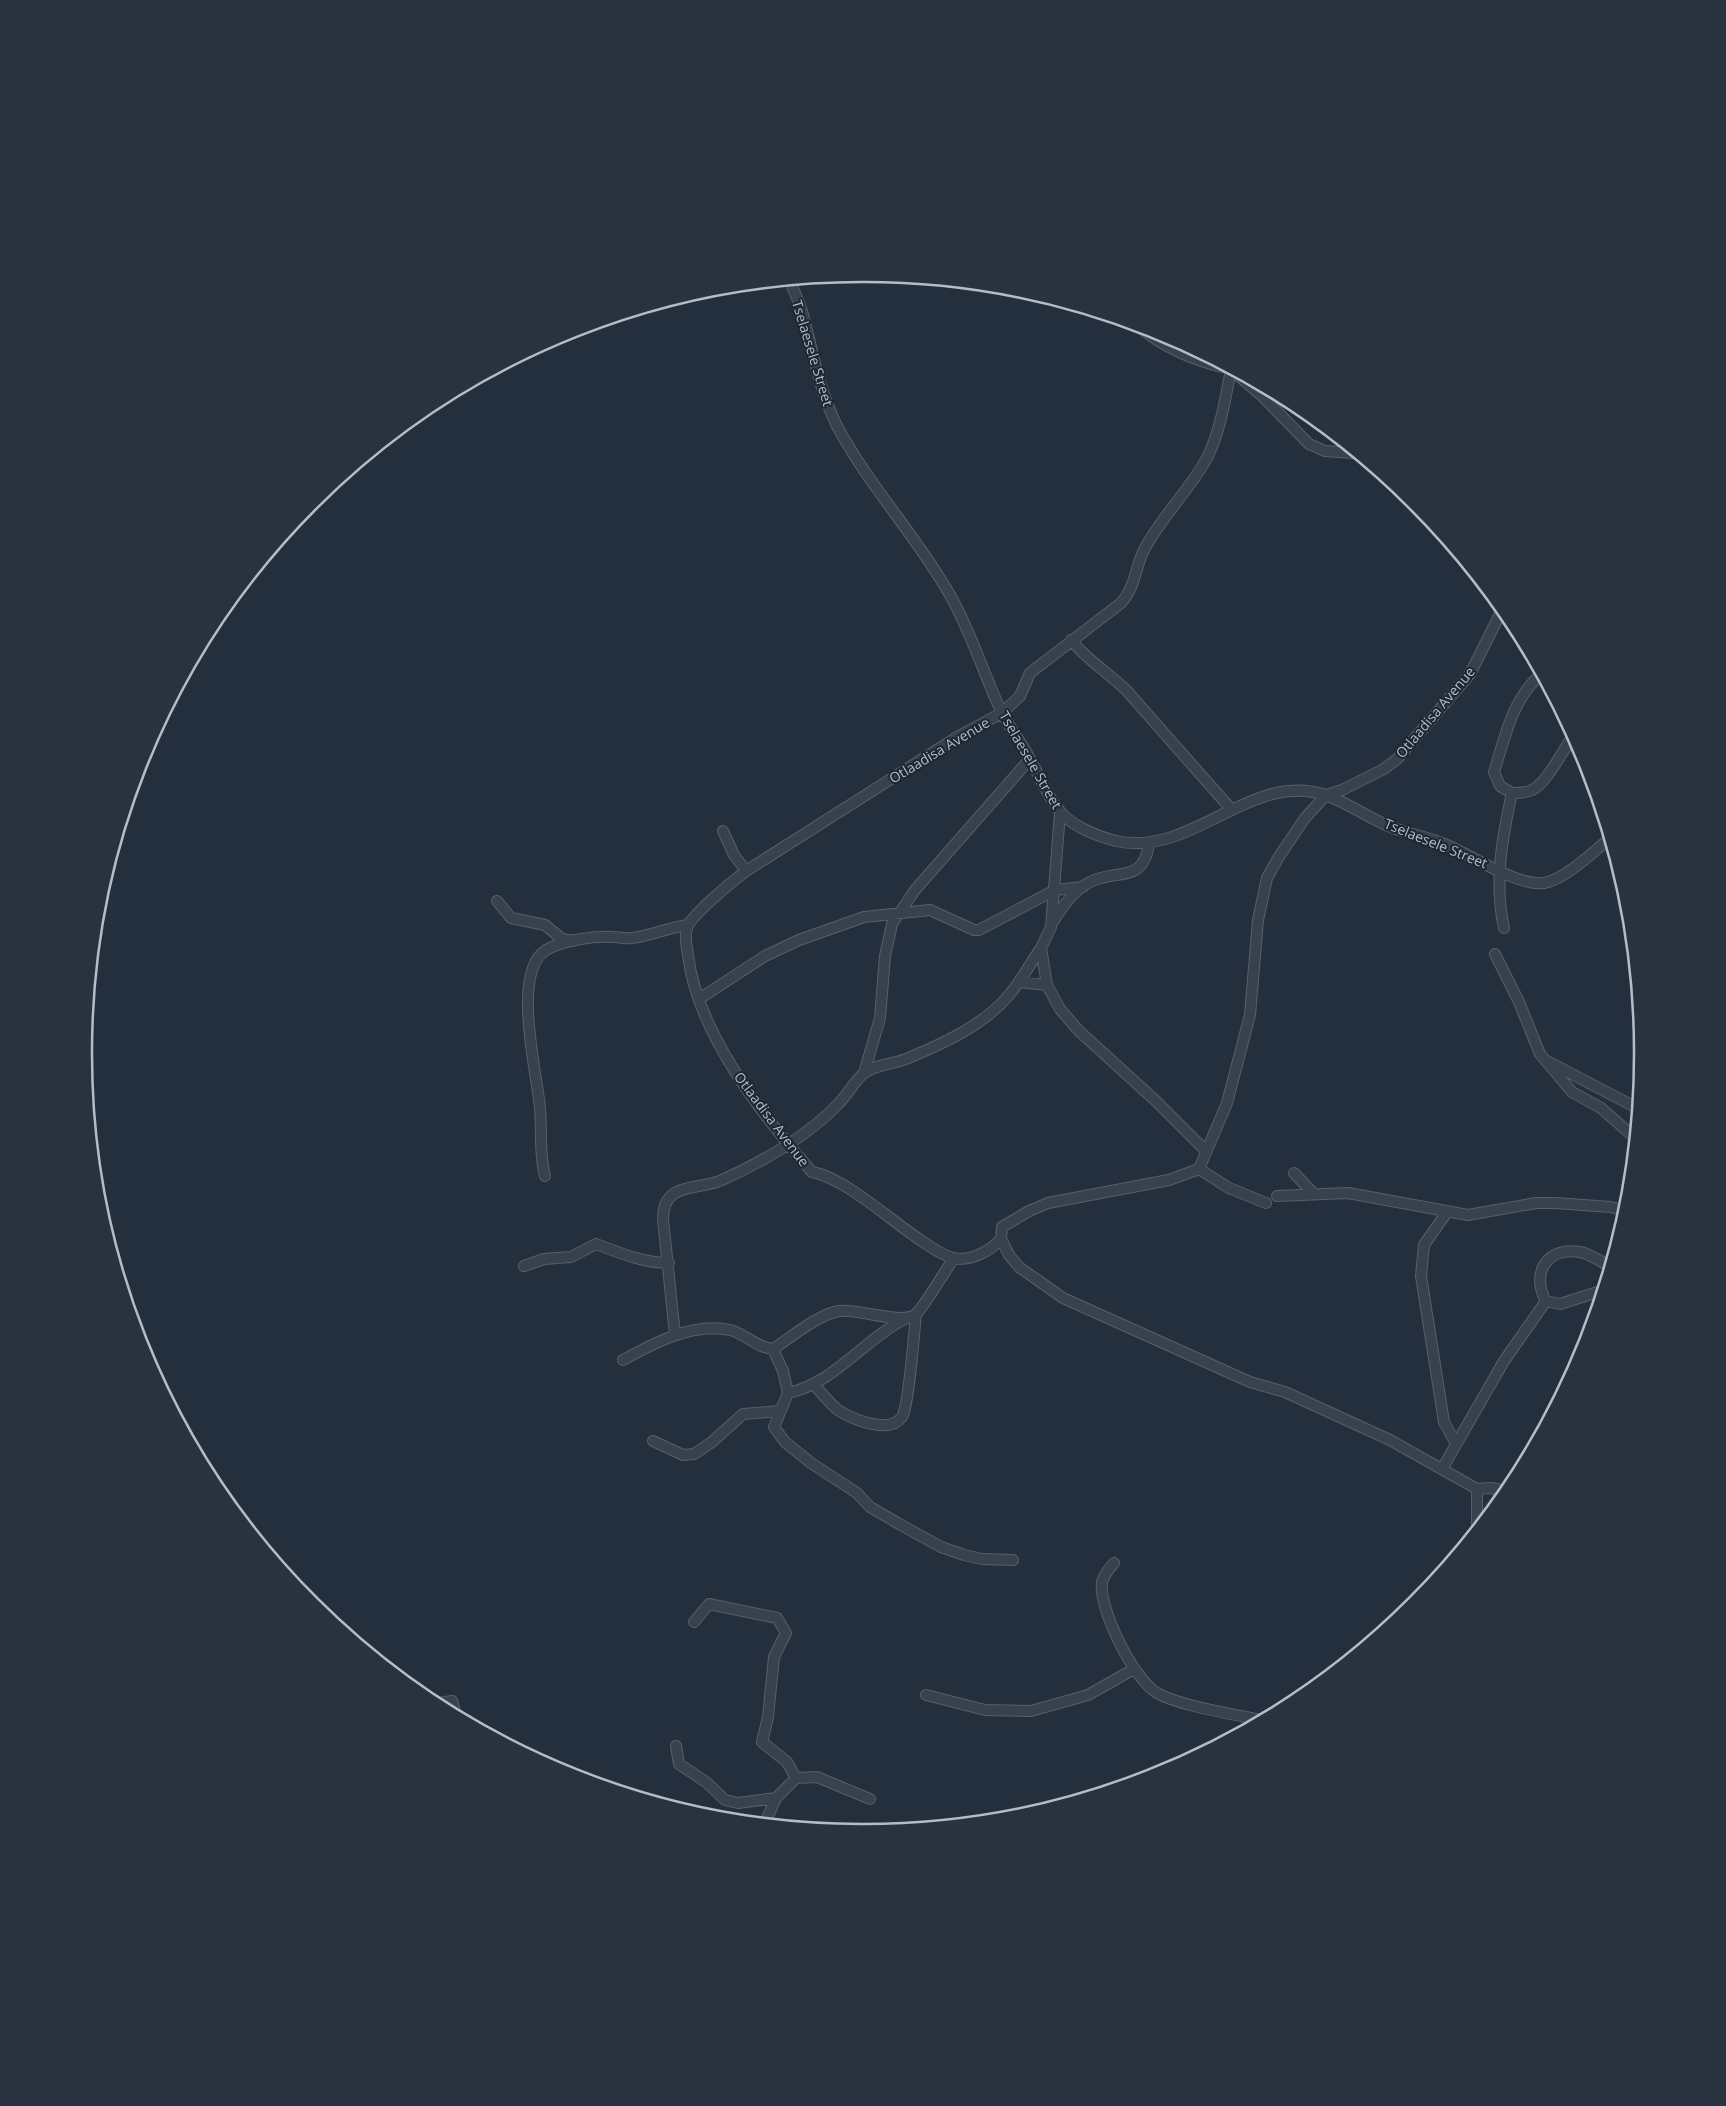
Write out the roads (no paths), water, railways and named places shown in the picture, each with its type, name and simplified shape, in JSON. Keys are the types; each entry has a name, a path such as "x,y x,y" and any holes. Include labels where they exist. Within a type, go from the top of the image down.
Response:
{"street":[{"name":"Tselaesele Street","path":"792,286 802,313 819,381 836,424 950,594 966,626 1002,713 1060,813 1090,832 1113,840 1135,844 1149,844 1173,839 1198,828 1231,809 1278,793 1294,790 1326,795 1392,827 1443,843 1500,870 1516,881 1535,884 1553,880 1604,843"},
{"path":"1157,341 1164,346 1204,362"},
{"name":"Otlaadisa Avenue","path":"954,1258 936,1250 843,1185 824,1174 812,1172 789,1144 736,1071 715,1035 690,973 686,933 688,925 716,896 746,871 956,737 1002,713 1020,696 1030,673 1121,603 1129,594 1144,550 1157,528 1208,456 1218,431 1228,375"},
{"path":"1256,391 1309,444 1325,451 1345,452"},
{"name":"Otlaadisa Avenue","path":"1200,1169 1227,1103 1250,1015 1258,920 1267,878 1305,818 1326,795 1342,790 1384,769 1397,759 1470,674 1498,617"},
{"path":"1071,640 1080,652 1110,674 1127,691 1231,809"},
{"path":"1536,679 1520,698 1510,718 1494,772 1500,786 1512,793 1525,793 1534,790 1568,743"},
{"path":"675,1335 664,1203 677,1192 720,1181 789,1144 811,1129 839,1103 864,1073 880,1018 885,956 892,924 915,890 1030,759"},
{"path":"1504,928 1499,897 1500,870 1503,832 1512,793"},
{"path":"1051,926 1060,813"},
{"path":"723,831 734,855 746,871"},
{"path":"864,1073 905,1059 952,1037 992,1012 1019,982 1064,906 1090,882 1127,874 1140,867 1147,858 1149,844"},
{"path":"699,999 765,956 799,940 864,917 930,910 974,930 979,930 1054,890 1083,887"},
{"path":"497,901 511,918 545,925 562,939 574,942"},
{"path":"545,1176 540,1160 541,1119 538,1086 532,1060 528,1004 530,977 537,958 546,950 574,942 613,937 634,938 670,927 688,925"},
{"path":"1040,948 1047,985 1060,1009 1079,1031 1157,1102 1206,1151"},
{"path":"1495,954 1519,1002 1536,1046 1544,1060 1572,1092 1601,1108 1629,1132"},
{"path":"1019,982 1047,985"},
{"path":"1544,1060 1632,1105"},
{"path":"1601,1108 1609,1093"},
{"path":"1266,1203 1229,1188 1200,1169 1169,1180 1048,1203 1029,1211 1002,1227 1001,1240 1019,1267 1063,1298 1250,1382 1285,1392 1390,1440 1477,1489 1491,1488 1498,1490"},
{"path":"1294,1173 1312,1193"},
{"path":"1277,1196 1312,1193 1363,1195 1468,1215 1536,1203 1617,1209"},
{"path":"1447,1212 1424,1245 1422,1276 1444,1422 1456,1444"},
{"path":"814,1385 845,1414 882,1425 901,1418 906,1403 916,1314 954,1258 969,1258 983,1253 994,1247 1001,1240"},
{"path":"524,1266 544,1259 571,1257 596,1244 631,1258 654,1263 669,1263"},
{"path":"1595,1293 1560,1304 1546,1301 1539,1288 1539,1273 1545,1264 1558,1253 1567,1251 1582,1253 1604,1263"},
{"path":"1442,1469 1504,1361 1546,1301"},
{"path":"623,1360 675,1335 715,1328 739,1334 762,1348 773,1349 816,1322 838,1311 864,1311 905,1318"},
{"path":"788,1393 814,1385 886,1328 916,1314"},
{"path":"773,1349 783,1371 788,1393 774,1426 785,1442 833,1479 857,1493 870,1507 941,1547 982,1559 1013,1560"},
{"path":"653,1441 683,1455 694,1454 712,1442 743,1414 780,1411"},
{"path":"1477,1489 1477,1518"},
{"path":"1114,1563 1105,1574 1102,1596 1106,1611 1134,1668 1152,1690 1158,1694 1252,1718"},
{"path":"694,1622 709,1604 777,1618 786,1633 774,1657 768,1718 762,1742 787,1762 796,1778"},
{"path":"926,1695 985,1710 1031,1711 1088,1695 1134,1668"},
{"path":"676,1746 679,1764 706,1782 724,1800 738,1803 776,1798"},
{"path":"767,1818 776,1798 796,1778 817,1777 870,1799"}]}
